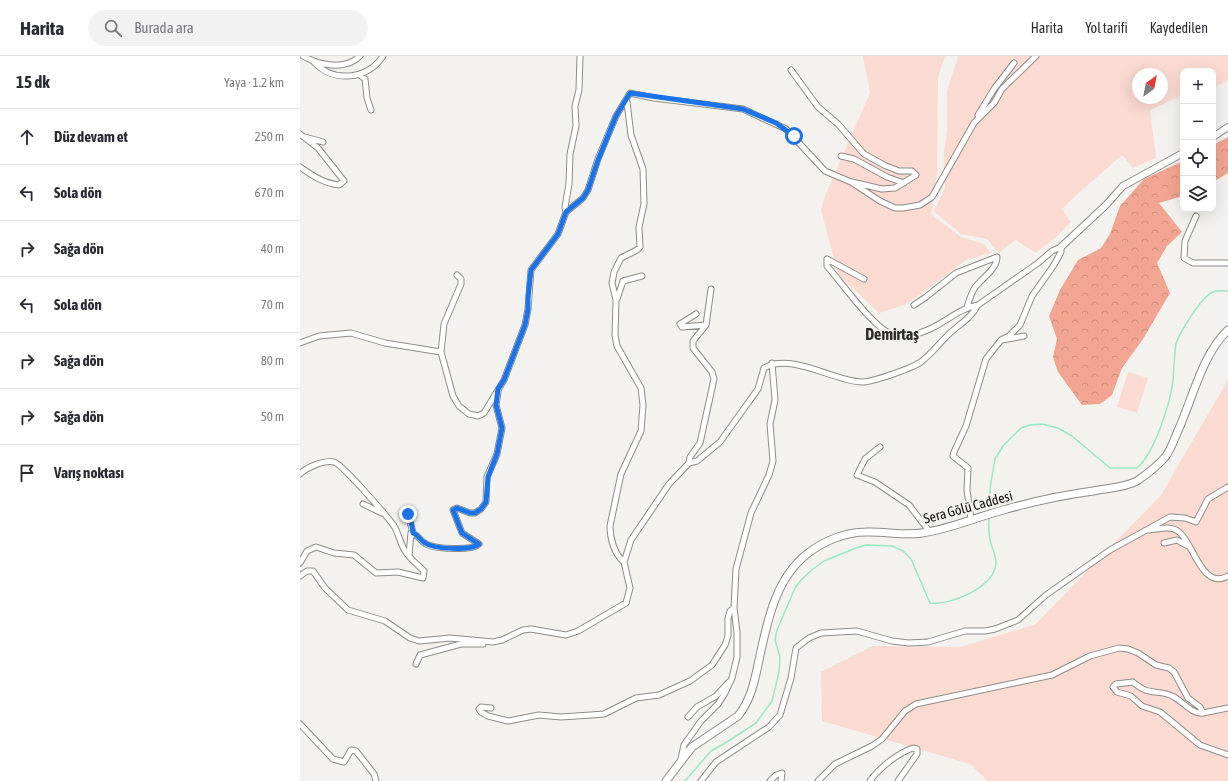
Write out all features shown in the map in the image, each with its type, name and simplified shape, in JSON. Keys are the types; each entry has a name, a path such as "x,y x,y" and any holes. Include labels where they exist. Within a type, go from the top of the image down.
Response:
{"main road":[{"name":"Sera Gölü Caddesi","path":"666,781 681,759 692,747 738,716 747,704 755,678 769,616 777,594 796,565 807,554 831,540 849,534 865,532 922,533 1005,509 1061,496 1116,488 1136,482 1154,468 1167,455 1208,358 1222,335 1228,330"}],"street":[{"path":"303,56 314,62 318,67 335,75 354,77 366,72 382,56"},
{"path":"314,62 339,64 356,61 360,56"},
{"path":"458,275 461,279 461,284 444,324 441,352 453,396 458,406 470,414 478,416 484,413 504,380 525,325 528,309 531,270 558,234 566,212 565,207 569,184 570,154 576,126 575,106 579,90 580,56"},
{"path":"974,123 994,103 1002,89 1036,56"},
{"path":"851,182 880,201 895,208 920,205 932,197 990,94 1014,63"},
{"path":"566,212 583,198 588,190 598,160 616,116 624,105 626,97 630,93 654,98 743,109 786,129 825,171 851,182 882,190 895,188 916,175 912,171 899,171 880,164 864,154 838,124 818,107 791,70"},
{"path":"360,75 365,79 367,98 371,110"},
{"path":"624,562 618,557 610,534 610,526 621,474 641,431 643,394 617,346 615,335 616,300 612,283 614,272 621,258 640,247 639,227 644,204 643,169 631,135 626,97"},
{"path":"1216,135 1228,127"},
{"path":"302,135 323,142"},
{"path":"300,167 327,184 339,185 344,181 318,148 302,135"},
{"path":"864,279 827,259 827,266 854,300 881,328 890,334 908,336 918,334 946,321 967,307 978,305 1038,263 1052,251 1061,247 1106,205 1123,186 1180,155"},
{"path":"841,156 854,159 887,177 904,183"},
{"path":"1196,216 1185,241 1184,258 1193,263 1228,263"},
{"path":"971,520 967,490 968,468 953,456 966,426 986,359 1001,340 1020,325 1032,296 1054,265 1061,252 1061,247"},
{"path":"914,305 956,274 997,257 997,261 992,269 974,289 967,307"},
{"path":"616,300 623,281 642,276"},
{"path":"689,463 690,457 700,443 714,379 712,372 693,348 693,341 706,325 711,289"},
{"path":"416,664 420,655 461,644 498,644 502,640 517,632 531,629 566,635 620,608 626,603 630,588 624,562 631,540 669,484 689,463 697,461 720,442 758,389 764,368 772,363 780,362 817,370 850,380 867,382 920,363 929,356 947,336 974,313 978,305"},
{"path":"696,314 680,324 682,327 706,325"},
{"path":"300,343 319,336 351,333 385,343 441,352"},
{"path":"1001,340 1024,336"},
{"path":"681,759 684,745 701,721 718,704 732,678 737,657 737,632 734,608 736,569 751,513 769,475 773,461 770,424 775,400 772,363"},
{"path":"408,514 413,533 426,544 434,547 466,548 479,544 462,533 453,510 457,508 470,513 475,513 481,509 486,502 488,477 497,454 502,428 496,405 498,389"},
{"path":"880,447 865,459 857,475 875,482 909,506 929,531"},
{"path":"300,474 304,470 324,462 334,462 343,467 352,480 375,502 400,535 405,550 424,571 423,578 398,572 376,573 354,555 334,553 316,547 307,551 300,563"},
{"path":"701,781 716,762 769,726 780,715 791,678 796,648 809,638 822,633 857,631 908,644 928,642 965,631 985,631 995,629 1018,620 1072,576 1110,550 1170,517 1186,518 1196,522 1208,500 1228,487"},
{"path":"363,504 384,514"},
{"path":"1146,530 1168,528 1179,532 1187,541 1197,562 1211,576 1219,579 1228,576"},
{"path":"409,555 410,534 413,533"},
{"path":"1164,543 1177,540 1189,547"},
{"path":"300,576 307,571 313,571 325,588 348,610 385,621 414,640 428,641 450,638 493,642 502,640"},
{"path":"491,708 481,707 479,709 488,716 508,721 539,715 561,717 584,716 604,714 636,698 659,695 690,681 712,665 726,645 728,636 728,618 730,611 734,608"},
{"path":"818,781 835,764 872,746 882,739 905,711 916,704 1052,675 1090,656 1119,648 1128,649 1138,653 1156,665 1174,672 1188,698 1200,708 1203,713"},
{"path":"688,717 697,707 716,696 732,678"},
{"path":"1228,708 1203,713 1196,712 1168,694 1150,693 1141,689 1133,682 1116,684 1113,687 1117,692 1131,696 1142,706 1160,712 1200,745 1228,755"},
{"path":"300,724 333,759 338,762 344,762 350,750 356,751 374,774 376,781"},
{"path":"870,781 879,771 907,750 913,748 917,749 917,754 898,781"},
{"path":"770,781 776,775 782,773 781,781"}],"shaded area":[{"path":"863,56 945,56 938,77 937,174 931,214 961,237 984,244 991,253 966,260 907,304 879,313 838,274 821,210 825,196 870,93"},
{"path":"958,56 1228,56 1228,81 1216,86 1216,68 1180,68 1180,96 1168,102 1168,68 1132,68 1132,104 1163,104 1150,110 1156,158 1133,168 1122,155 1062,209 1071,222 1036,253 1016,240 999,253 987,239 961,234 934,211 945,188 944,152 947,132 947,91"},
{"path":"1128,372 1148,378 1137,413 1117,407"},
{"path":"1228,380 1228,781 988,781 970,764 822,721 821,672 873,646 961,647 1036,624 1161,495"}],"green space":[{"path":"1228,137 1228,173 1216,180 1216,176 1216,143"},
{"path":"1180,162 1180,197 1159,203 1182,232 1167,246 1157,263 1170,293 1143,339 1122,368 1112,395 1100,404 1082,405 1058,372 1053,357 1057,339 1049,316 1060,290 1078,260 1101,248 1110,234 1120,206 1144,179"}],"waterway":[{"path":"990,511 990,488 995,459 1003,446 1021,428 1030,425 1042,424 1058,428 1072,436 1110,468 1137,468 1149,452 1165,415 1173,381 1174,358 1178,339 1197,307 1208,295 1216,291 1228,291"},
{"path":"685,781 711,751 756,723 772,701 779,672 780,657 775,640 777,630 795,588 813,569 824,561 866,545 892,546 903,551 911,559 930,603 949,601 959,598 980,587 994,572 996,560 989,536 989,517"}],"district":[{"name":"Demirtaş","path":"892,334"}],"route":[{"path":"408,514 413,533 426,544 434,547 466,548 477,546 479,544 462,533 459,529 453,510 454,508 457,508 470,513 475,513 481,509 486,502 486,485 497,454 502,428 496,405 498,389 504,380 525,325 528,309 531,270 558,234 566,212 583,198 588,190 598,160 616,116 624,105 626,97 630,93 654,98 743,109 776,123 794,136"}]}
